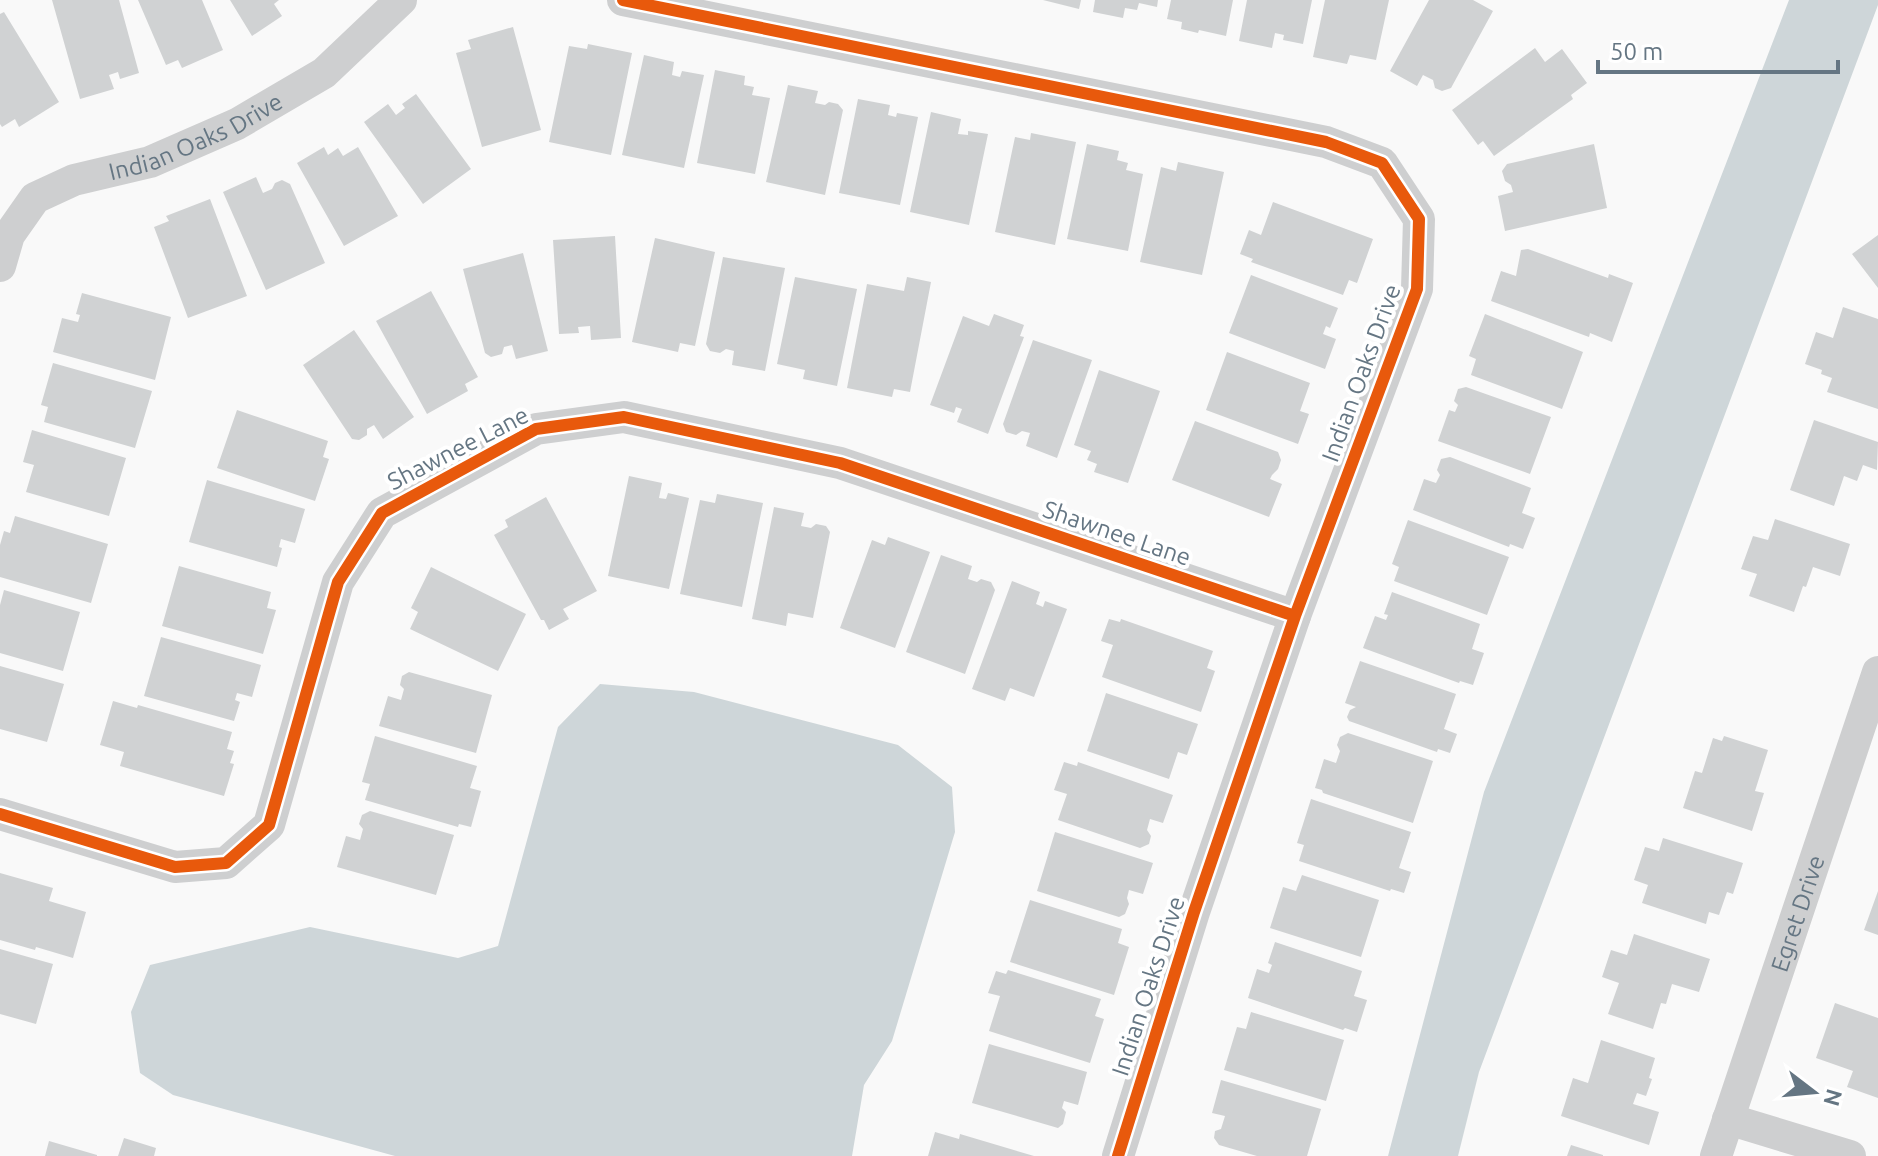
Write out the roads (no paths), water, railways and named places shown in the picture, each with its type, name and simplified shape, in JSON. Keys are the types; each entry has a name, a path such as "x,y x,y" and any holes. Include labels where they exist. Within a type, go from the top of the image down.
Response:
{"street":[{"name":"Indian Oaks Drive","path":"0,266 9,235 35,198 74,180 150,162 237,124 324,73 401,0"},
{"name":"Indian Oaks Drive","path":"623,0 1326,142 1382,163 1419,219 1417,289 1295,616 1194,912 1118,1156"},
{"name":"Shawnee Lane","path":"0,814 175,867 226,863 269,825 338,582 382,513 536,429 624,417 840,463 1295,616"},
{"name":"Egret Drive","path":"1716,1156 1878,672"},
{"path":"1728,1119 1850,1156"}]}
